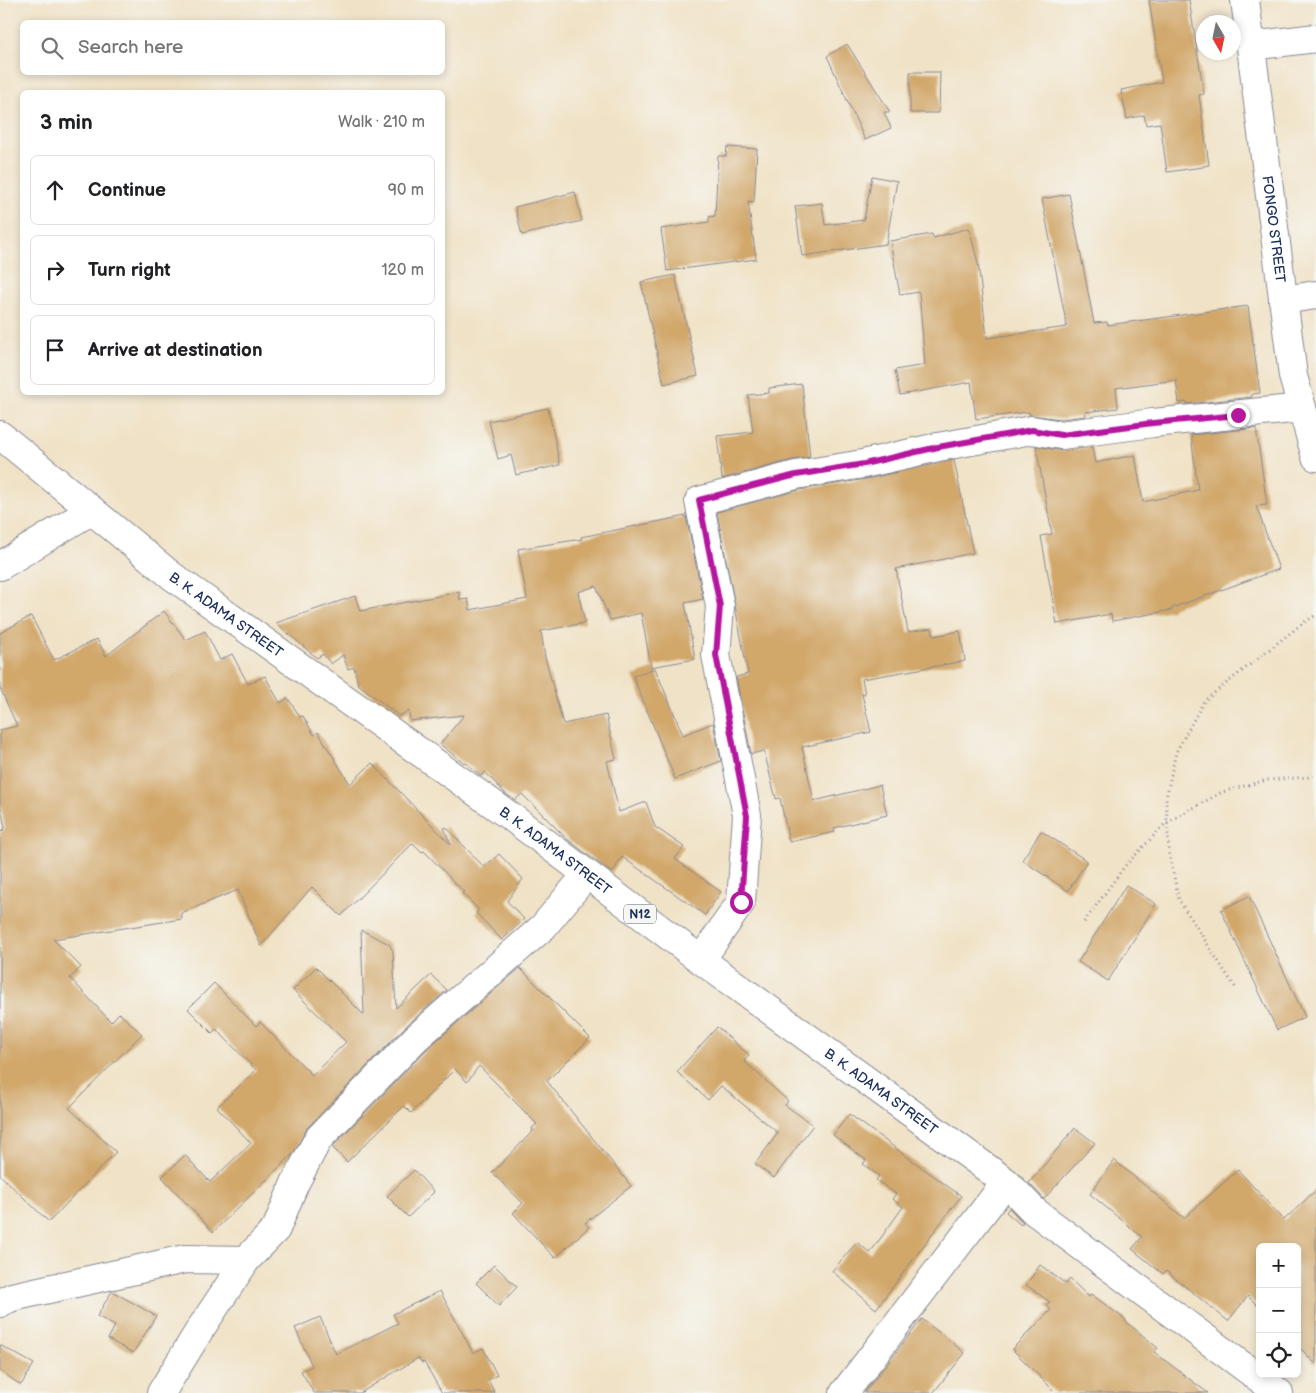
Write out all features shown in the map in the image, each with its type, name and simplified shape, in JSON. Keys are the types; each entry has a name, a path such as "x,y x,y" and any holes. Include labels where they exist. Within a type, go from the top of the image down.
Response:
{"main road":[{"name":"FONGO STREET","path":"1245,0 1293,376 1316,457"},
{"path":"1251,46 1316,38"},
{"path":"1283,300 1316,295"},
{"path":"701,960 741,902 747,816 716,655 720,606 699,500 796,475 864,464 938,447 1032,430 1061,435 1153,423 1302,408"},
{"name":"B. K. ADAMA STREET","path":"0,435 172,576 506,813 701,960 1006,1182 1034,1211 1279,1393"},
{"path":"0,566 92,510"},
{"path":"161,1393 246,1260 276,1229 295,1183 318,1139 416,1038 543,927 587,874"},
{"path":"844,1393 1006,1182"},
{"path":"0,1303 12,1298 185,1259 246,1260"}],"path":[{"path":"1235,987 1179,900 1168,854 1166,824 1166,798 1176,752 1204,701 1303,623 1316,615"},
{"path":"1084,922 1125,866 1166,824 1222,792 1266,780 1308,777 1316,774"}],"building":[{"path":"1149,0 1189,0 1196,44 1196,60 1199,60 1204,94 1199,95 1209,165 1167,172 1160,123 1146,125 1144,115 1127,119 1121,90 1162,82"},
{"path":"847,44 890,112 884,112 891,128 865,140 827,56"},
{"path":"910,72 940,72 939,113 910,113"},
{"path":"727,147 757,149 754,202 748,201 756,259 667,271 661,229 709,222 709,217 715,216 718,156 726,156"},
{"path":"872,176 897,181 886,244 802,256 795,206 822,203 825,225 864,220"},
{"path":"575,192 582,221 522,235 515,207"},
{"path":"1069,194 1094,323 1107,322 1108,325 1248,306 1260,393 1252,394 1252,397 1187,404 1187,402 1179,403 1176,380 1116,388 1118,408 1085,412 1086,416 1061,419 1030,415 1029,412 976,419 971,382 900,395 895,370 925,365 919,292 900,295 890,241 932,234 933,238 969,228 978,263 987,338 1067,327 1042,199"},
{"path":"675,275 698,376 664,384 641,282"},
{"path":"802,384 810,457 722,479 717,436 753,432 748,395 769,393 769,388"},
{"path":"548,408 560,465 516,475 511,455 498,459 489,421"},
{"path":"1256,428 1267,505 1256,506 1279,569 1172,608 1172,610 1112,621 1111,614 1057,624 1041,536 1052,534 1036,446 1063,451 1092,447 1095,463 1135,455 1143,502 1198,490 1191,435"},
{"path":"954,460 973,553 896,569 908,632 932,628 934,636 960,631 965,661 862,679 865,694 862,694 871,732 802,747 814,801 880,785 887,815 834,828 835,832 789,842 780,798 776,799 764,751 751,754 736,677 748,674 717,512 799,490 866,479"},
{"path":"686,516 703,599 685,603 695,659 651,667 641,613 610,620 596,586 578,592 585,623 541,631 545,657 563,724 606,715 616,759 607,761 619,812 646,802 655,827 684,847 675,859 721,892 705,915 622,857 612,873 567,839 522,794 515,800 507,795 485,772 481,776 440,744 464,715 410,721 409,711 399,716 358,684 354,667 348,669 343,655 331,664 323,654 317,658 276,623 355,596 360,611 459,592 460,600 468,599 470,610 527,599 518,549 582,539 581,537"},
{"path":"164,611 186,640 205,631 220,660 232,654 248,684 265,676 280,703 288,698 300,717 303,716 314,735 318,732 350,784 372,763 451,845 444,828 446,827 484,867 499,854 523,879 507,901 524,919 502,940 476,913 479,910 462,893 464,892 424,851 422,852 413,843 341,916 312,887 261,946 238,890 181,913 182,919 53,939 81,967 70,978 111,1022 119,1013 142,1034 69,1108 116,1152 49,1222 0,1175 0,833 5,828 0,802 0,730 17,726 0,688 0,633 31,616 54,660 97,639 106,656"},
{"path":"655,668 683,735 713,723 721,761 675,779 633,676"},
{"path":"1041,831 1087,861 1068,891 1022,860"},
{"path":"1126,885 1156,904 1108,981 1078,962"},
{"path":"1249,896 1305,1017 1277,1030 1221,910"},
{"path":"361,930 389,944 393,951 396,1008 431,975 447,990 405,1027 307,1128 293,1154 213,1232 162,1177 185,1155 210,1182 251,1143 217,1107 256,1070 216,1029 212,1033 188,1009 214,983 256,1026 260,1022 312,1075 346,1042 293,990 316,967 364,1015"},
{"path":"520,968 590,1038 547,1081 631,1186 585,1223 589,1227 555,1258 513,1213 523,1203 492,1173 533,1131 532,1128 537,1124 479,1066 467,1082 455,1069 411,1113 404,1106 347,1162 332,1147 427,1049"},
{"path":"717,1027 749,1055 744,1061 788,1101 785,1105 813,1125 774,1178 755,1164 778,1133 721,1086 708,1100 677,1072"},
{"path":"849,1114 961,1196 876,1309 832,1271 857,1242 870,1253 903,1207 892,1199 896,1194 876,1180 879,1176 863,1164 866,1160 833,1135"},
{"path":"1075,1128 1095,1143 1044,1199 1029,1183"},
{"path":"1114,1160 1184,1218 1238,1170 1284,1220 1316,1190 1316,1364 1301,1349 1301,1243 1256,1243 1256,1304 1248,1296 1228,1321 1166,1271 1163,1274 1132,1249 1142,1237 1090,1194"},
{"path":"414,1170 434,1192 408,1217 387,1196"},
{"path":"1009,1208 1023,1222 1021,1225 1006,1212"},
{"path":"494,1265 517,1287 499,1306 476,1283"},
{"path":"1040,1265 1066,1284 1070,1279 1089,1297 1091,1294 1126,1320 1158,1348 1154,1352 1208,1393 1056,1393 1012,1349 1051,1310 1046,1305 1050,1302 1026,1285"},
{"path":"112,1291 156,1316 133,1353 108,1339 115,1326 97,1316"},
{"path":"440,1291 473,1353 483,1348 497,1375 488,1380 495,1393 442,1393 424,1362 422,1363 418,1358 360,1393 314,1393 301,1371 312,1366 295,1328 320,1317 336,1354 398,1323 393,1314"},
{"path":"922,1319 965,1353 933,1393 864,1393"},
{"path":"0,1345 34,1364 21,1385 0,1371"}],"route":[{"path":"741,902 747,816 716,655 720,606 699,500 796,475 864,464 938,447 1032,430 1061,435 1153,423 1238,415"}]}
